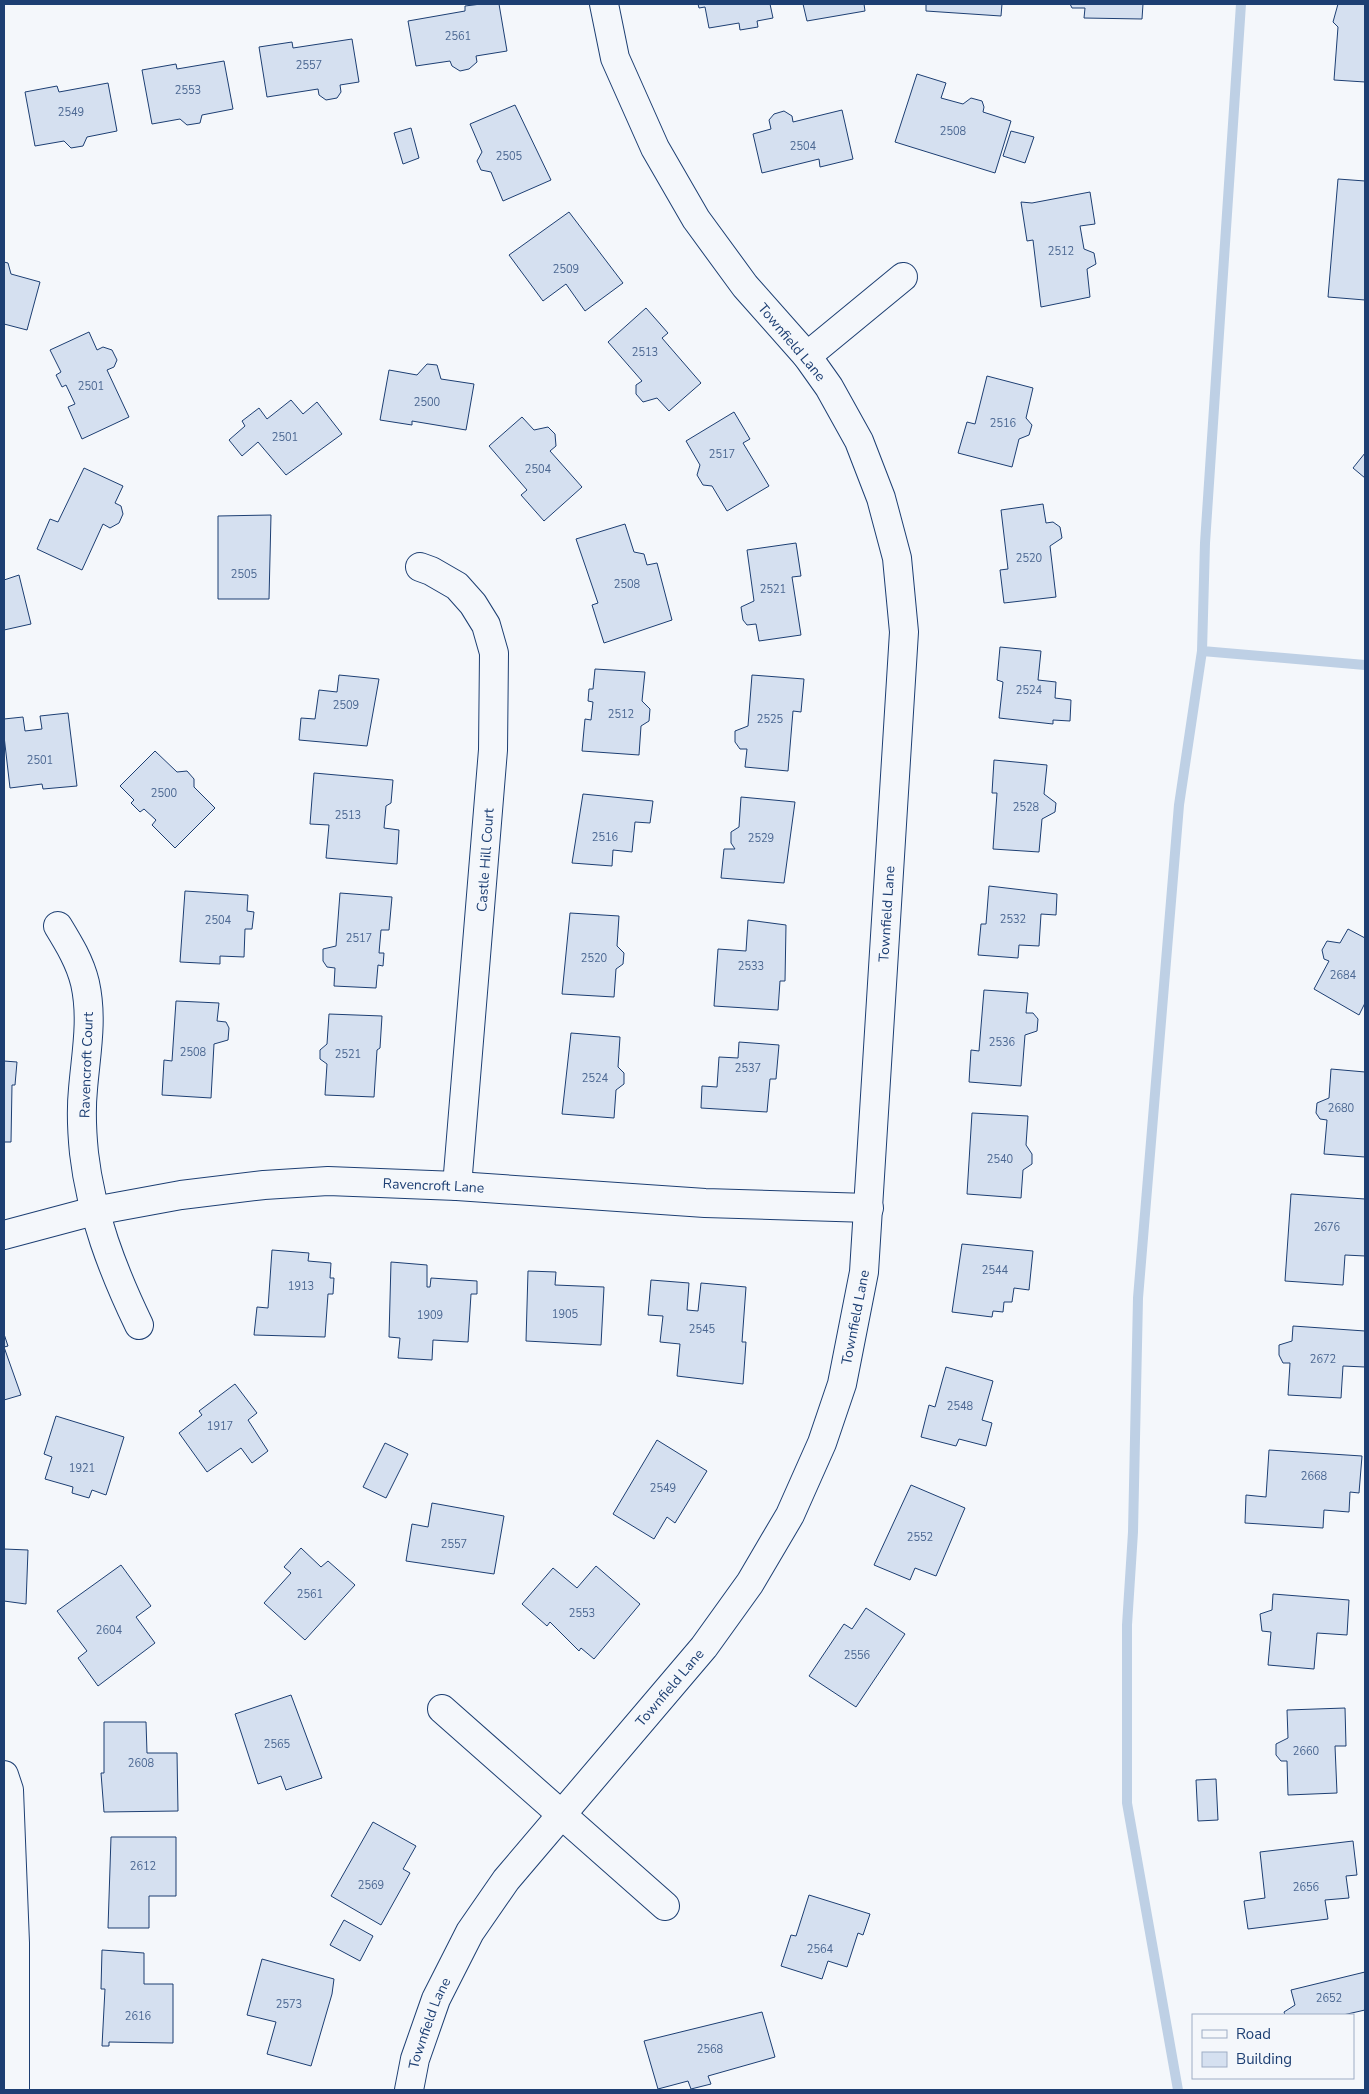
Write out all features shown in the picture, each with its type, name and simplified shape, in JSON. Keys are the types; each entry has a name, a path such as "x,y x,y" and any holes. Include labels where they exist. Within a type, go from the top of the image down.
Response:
{"street":[{"name":"Townfield Lane","path":"409,2090 416,2059 436,1999 470,1932 506,1880 704,1647 750,1583 790,1515 822,1443 842,1384 864,1272 904,632 897,558 881,498 859,441 829,387 807,356 744,286 696,220 659,156 615,58 604,4"},
{"path":"807,356 903,277"},
{"name":"Castle Hill Court","path":"420,567 457,586 473,604 486,624 494,653 493,750 458,1186"},
{"name":"Ravencroft Court","path":"58,926 76,956 85,984 90,1019 82,1091 84,1152 94,1211 118,1281 139,1325"},
{"name":"Ravencroft Lane","path":"4,1235 94,1211 181,1195 264,1185 328,1182 458,1186 705,1203 869,1208"},
{"path":"442,1709 665,1906"},
{"path":"4,1775 9,1790 14,1924 15,2090"}],"building":[{"path":"499,4 507,51 476,56 477,62 469,69 460,71 452,66 450,61 416,66 408,21 465,11 465,6"},
{"path":"698,4 770,4 773,18 757,21 758,27 740,30 739,23 709,28 705,7 699,8"},
{"path":"803,4 864,4 865,11 807,21"},
{"path":"926,4 1002,4 1001,16 926,11"},
{"path":"1070,4 1143,4 1142,19 1084,18 1085,8 1072,8"},
{"path":"1338,4 1365,4 1365,82 1334,80 1338,27 1333,22"},
{"path":"352,39 359,82 340,85 341,92 337,98 326,100 319,95 318,89 267,97 259,47 292,42 293,48"},
{"path":"224,61 233,109 202,115 200,123 187,125 180,119 152,124 142,70 176,64 177,69"},
{"path":"917,74 946,83 941,98 963,104 971,98 982,101 983,112 1011,121 995,173 895,142"},
{"path":"108,83 117,131 87,137 83,146 71,148 64,141 35,146 25,92 57,86 59,92"},
{"path":"515,105 551,180 503,201 491,172 481,170 477,161 482,152 470,124"},
{"path":"842,110 853,159 820,167 819,159 762,173 753,134 771,129 769,120 774,114 784,111 792,116 793,122"},
{"path":"411,128 419,158 403,164 394,133"},
{"path":"1011,131 1034,137 1025,163 1003,156"},
{"path":"1338,179 1365,181 1365,300 1328,297"},
{"path":"1090,192 1095,224 1080,226 1084,249 1094,253 1096,264 1087,269 1090,297 1041,307 1033,240 1027,241 1021,202 1032,203"},
{"path":"569,212 623,283 585,311 566,284 543,301 509,255"},
{"path":"4,262 8,263 11,274 40,282 27,330 4,324"},
{"path":"646,308 668,333 662,338 701,383 669,411 657,398 643,402 636,394 636,385 642,381 608,342"},
{"path":"89,332 97,350 103,347 112,350 117,360 114,367 107,370 129,417 82,439 68,407 75,404 66,385 62,387 56,375 61,372 50,350"},
{"path":"427,364 437,365 441,379 474,384 466,430 412,421 412,425 380,420 389,370 417,375"},
{"path":"987,376 1033,388 1026,418 1032,425 1029,435 1019,439 1012,467 958,453 967,422 975,424"},
{"path":"291,400 303,414 317,402 342,434 286,475 258,442 242,456 229,440 245,426 242,421 259,408 267,419"},
{"path":"734,412 750,439 743,443 769,486 727,511 712,486 703,485 697,475 700,465 686,441"},
{"path":"522,417 534,430 548,427 555,434 556,446 550,451 582,487 544,521 521,495 527,490 489,446"},
{"path":"1365,453 1365,478 1353,468"},
{"path":"84,468 123,486 115,503 121,506 123,514 119,523 110,528 103,524 82,570 37,549 50,519 58,522"},
{"path":"1043,504 1046,523 1053,522 1060,527 1062,538 1050,546 1056,597 1004,603 1000,570 1008,569 1001,510"},
{"path":"271,515 269,599 218,599 218,516"},
{"path":"625,524 634,552 644,554 647,565 657,563 672,620 604,643 592,605 598,603 576,539"},
{"path":"796,543 801,576 792,577 801,635 759,641 756,624 747,625 743,620 741,607 754,601 747,550"},
{"path":"19,575 31,624 4,630 4,580"},
{"path":"1000,647 1041,651 1038,680 1056,682 1055,698 1071,700 1070,721 1053,720 1053,724 999,718 1003,682 997,680"},
{"path":"595,669 645,672 642,701 650,709 649,721 641,726 639,755 582,751 585,719 591,720 593,702 588,701 589,689 593,689"},
{"path":"339,675 379,679 367,746 299,740 301,718 315,719 319,690 337,692"},
{"path":"752,675 804,679 801,712 793,711 788,771 745,767 747,749 740,749 735,742 735,731 748,726"},
{"path":"68,713 77,786 43,789 42,784 10,788 4,719 23,717 25,731 42,729 40,716"},
{"path":"155,751 177,772 187,771 194,779 194,787 215,808 175,848 152,825 156,820 144,809 140,812 131,803 134,800 120,786"},
{"path":"994,760 1047,765 1044,794 1056,803 1055,812 1042,819 1039,852 993,849 997,793 992,793"},
{"path":"314,773 393,780 391,803 386,806 384,828 399,830 397,864 326,858 329,825 310,824"},
{"path":"583,794 653,801 650,823 635,822 632,852 613,850 612,866 572,863"},
{"path":"741,797 795,802 784,883 721,878 724,849 735,849 731,843 731,832 739,827"},
{"path":"989,886 1057,894 1056,915 1041,914 1039,946 1019,945 1018,958 978,955 981,924 986,924"},
{"path":"185,891 248,895 247,911 254,912 252,929 245,929 244,957 220,956 220,964 180,962"},
{"path":"340,893 392,897 389,930 381,930 379,953 384,953 383,966 378,965 376,988 334,986 335,968 327,967 323,961 323,949 336,946"},
{"path":"570,913 619,916 617,946 624,953 623,964 616,969 614,997 562,994"},
{"path":"748,920 786,925 785,981 780,981 778,1010 714,1006 718,949 746,951"},
{"path":"1348,929 1365,938 1365,1003 1359,1015 1314,989 1329,961 1324,959 1322,950 1327,941 1340,943"},
{"path":"984,990 1028,993 1026,1013 1033,1013 1038,1019 1037,1031 1025,1035 1021,1086 969,1082 971,1050 979,1051"},
{"path":"176,1001 219,1003 217,1021 226,1022 229,1028 228,1040 214,1044 211,1098 162,1095 164,1060 172,1061"},
{"path":"329,1014 382,1016 380,1048 377,1050 374,1097 325,1095 327,1064 320,1059 320,1050 327,1044"},
{"path":"571,1033 620,1037 618,1067 624,1073 624,1084 616,1090 614,1118 562,1114"},
{"path":"739,1042 779,1045 776,1079 770,1079 767,1112 701,1108 702,1086 717,1087 719,1057 738,1058"},
{"path":"4,1061 17,1062 15,1085 12,1085 11,1142 4,1142"},
{"path":"1331,1069 1365,1072 1365,1157 1324,1154 1327,1120 1320,1119 1316,1113 1317,1103 1329,1098"},
{"path":"972,1113 1028,1116 1026,1145 1032,1154 1032,1164 1023,1170 1021,1198 967,1194"},
{"path":"1291,1194 1365,1199 1365,1256 1345,1255 1343,1285 1285,1281"},
{"path":"962,1244 1033,1251 1029,1290 1014,1288 1012,1302 1004,1302 1003,1312 993,1311 992,1317 952,1312"},
{"path":"272,1250 309,1253 308,1261 331,1263 330,1278 334,1278 333,1294 328,1294 325,1337 254,1335 257,1307 268,1308"},
{"path":"391,1262 427,1265 427,1287 430,1287 431,1278 477,1281 477,1294 471,1294 468,1342 433,1340 432,1360 398,1358 400,1338 389,1337"},
{"path":"528,1271 556,1272 555,1285 604,1287 601,1345 526,1341"},
{"path":"651,1280 689,1283 687,1310 698,1311 701,1283 746,1287 742,1342 746,1342 743,1384 677,1376 680,1344 660,1342 663,1316 648,1315"},
{"path":"1293,1326 1365,1331 1365,1367 1343,1366 1341,1398 1288,1395 1290,1363 1283,1363 1279,1355 1279,1345 1292,1341"},
{"path":"4,1334 8,1346 4,1347"},
{"path":"4,1347 21,1395 4,1400"},
{"path":"946,1367 993,1381 982,1420 992,1423 986,1446 959,1439 956,1446 921,1437 929,1405 935,1407"},
{"path":"235,1384 257,1413 248,1420 268,1451 252,1463 241,1448 207,1472 179,1433 202,1415 199,1411"},
{"path":"56,1416 124,1437 106,1495 92,1490 89,1498 72,1493 73,1487 45,1479 52,1457 44,1454"},
{"path":"657,1440 707,1471 675,1523 667,1517 654,1539 613,1514"},
{"path":"385,1443 408,1454 386,1498 363,1487"},
{"path":"1269,1450 1362,1456 1359,1493 1350,1492 1349,1512 1324,1510 1323,1528 1245,1523 1246,1495 1266,1497"},
{"path":"911,1485 965,1508 936,1576 915,1568 910,1580 874,1565"},
{"path":"432,1503 504,1516 494,1574 406,1561 412,1524 428,1527"},
{"path":"301,1548 321,1567 328,1561 355,1585 305,1640 264,1603 291,1573 284,1567"},
{"path":"4,1549 28,1550 26,1604 4,1601"},
{"path":"121,1565 151,1606 136,1617 155,1643 98,1686 78,1658 87,1651 57,1611"},
{"path":"596,1566 640,1604 594,1659 581,1648 579,1651 550,1622 547,1626 522,1604 553,1568 577,1588"},
{"path":"1273,1594 1349,1600 1347,1635 1317,1633 1314,1669 1268,1665 1271,1632 1262,1631 1260,1614 1272,1610"},
{"path":"866,1608 905,1634 856,1707 809,1676 844,1624 852,1629"},
{"path":"291,1695 322,1778 286,1790 281,1776 258,1784 235,1714"},
{"path":"1345,1708 1346,1746 1335,1746 1337,1793 1288,1795 1287,1761 1281,1761 1276,1755 1276,1744 1288,1738 1287,1710"},
{"path":"104,1722 146,1722 147,1753 177,1753 178,1811 104,1812 101,1773 104,1773"},
{"path":"1216,1779 1218,1820 1198,1821 1196,1780"},
{"path":"373,1822 416,1846 403,1869 410,1873 381,1925 331,1896"},
{"path":"111,1837 176,1837 176,1896 149,1896 149,1928 108,1928"},
{"path":"1353,1841 1357,1875 1346,1876 1349,1898 1325,1900 1328,1919 1248,1929 1244,1901 1265,1898 1260,1852"},
{"path":"809,1895 870,1914 863,1935 858,1933 847,1967 828,1961 822,1979 781,1966 791,1935 796,1936"},
{"path":"344,1920 373,1936 360,1961 330,1945"},
{"path":"102,1950 144,1953 144,1984 173,1984 173,2043 109,2042 109,2046 102,2046 105,1989 101,1989"},
{"path":"262,1959 334,1979 332,1994 311,2066 267,2054 276,2022 247,2015"},
{"path":"1365,1972 1365,2010 1347,2014 1285,2014 1284,2012 1295,2005 1291,1990"},
{"path":"762,2012 775,2057 708,2076 711,2084 691,2089 688,2081 658,2089 644,2041"}],"waterway":[{"path":"1241,4 1205,543 1202,651 1365,665"},
{"path":"1178,2090 1127,1803 1127,1625 1133,1532 1138,1298 1179,805 1202,651"}]}
